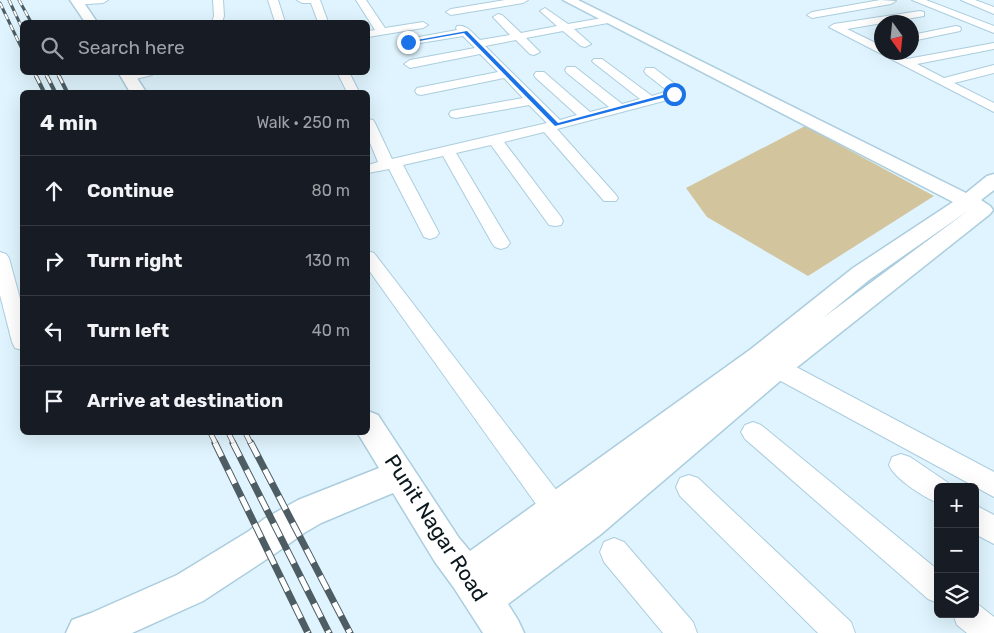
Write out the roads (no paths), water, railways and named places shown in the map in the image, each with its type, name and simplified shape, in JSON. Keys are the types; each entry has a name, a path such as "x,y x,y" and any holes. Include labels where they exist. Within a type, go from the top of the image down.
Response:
{"street":[{"path":"77,1 103,0"},
{"path":"218,0 218,20"},
{"path":"273,0 279,20"},
{"path":"302,0 315,0 321,20"},
{"path":"360,0 382,32"},
{"path":"464,1 468,0"},
{"path":"451,12 523,0"},
{"path":"569,0 986,202"},
{"path":"578,0 806,110 986,202"},
{"path":"917,0 994,30"},
{"path":"966,0 994,11"},
{"path":"77,1 90,20"},
{"path":"874,43 836,28 812,15 891,1"},
{"path":"545,11 585,44"},
{"path":"836,28 920,14"},
{"path":"498,17 534,52"},
{"path":"410,64 518,36 608,20"},
{"path":"370,34 423,26"},
{"path":"919,37 956,29"},
{"path":"408,42 463,30 533,100 610,198"},
{"path":"906,64 994,46"},
{"path":"898,60 994,108"},
{"path":"598,61 650,101"},
{"path":"942,82 994,69"},
{"path":"571,70 620,109"},
{"path":"370,169 495,140 674,94 674,90 650,70"},
{"path":"422,91 507,74"},
{"path":"126,75 137,90"},
{"path":"344,75 352,90"},
{"path":"540,75 587,117"},
{"path":"456,114 533,100"},
{"path":"370,127 430,233"},
{"path":"495,140 555,221"},
{"path":"447,151 501,243"},
{"path":"475,587 588,523 768,362 861,274 986,202"},
{"path":"0,258 20,334"},
{"path":"370,260 555,508"},
{"path":"768,362 994,485"},
{"path":"475,587 555,508 768,362"},
{"name":"Punit Nagar Road","path":"370,427 447,550 475,587 505,633"},
{"path":"753,432 934,586"},
{"path":"901,465 934,488"},
{"path":"90,633 190,588 261,543 268,536 306,514 401,475"},
{"path":"689,487 840,633"},
{"path":"979,521 994,532"},
{"path":"614,552 682,633"},
{"path":"973,618 990,633"}],"railway":[{"path":"9,0 20,24"},
{"path":"19,0 30,20"},
{"path":"0,3 20,45"},
{"path":"36,76 43,90"},
{"path":"47,76 54,90"},
{"path":"59,76 66,90"},
{"path":"212,435 216,444"},
{"path":"230,435 234,444"},
{"path":"246,435 251,444"},
{"path":"215,443 308,633"},
{"path":"233,443 329,633"},
{"path":"251,443 350,633"}]}
